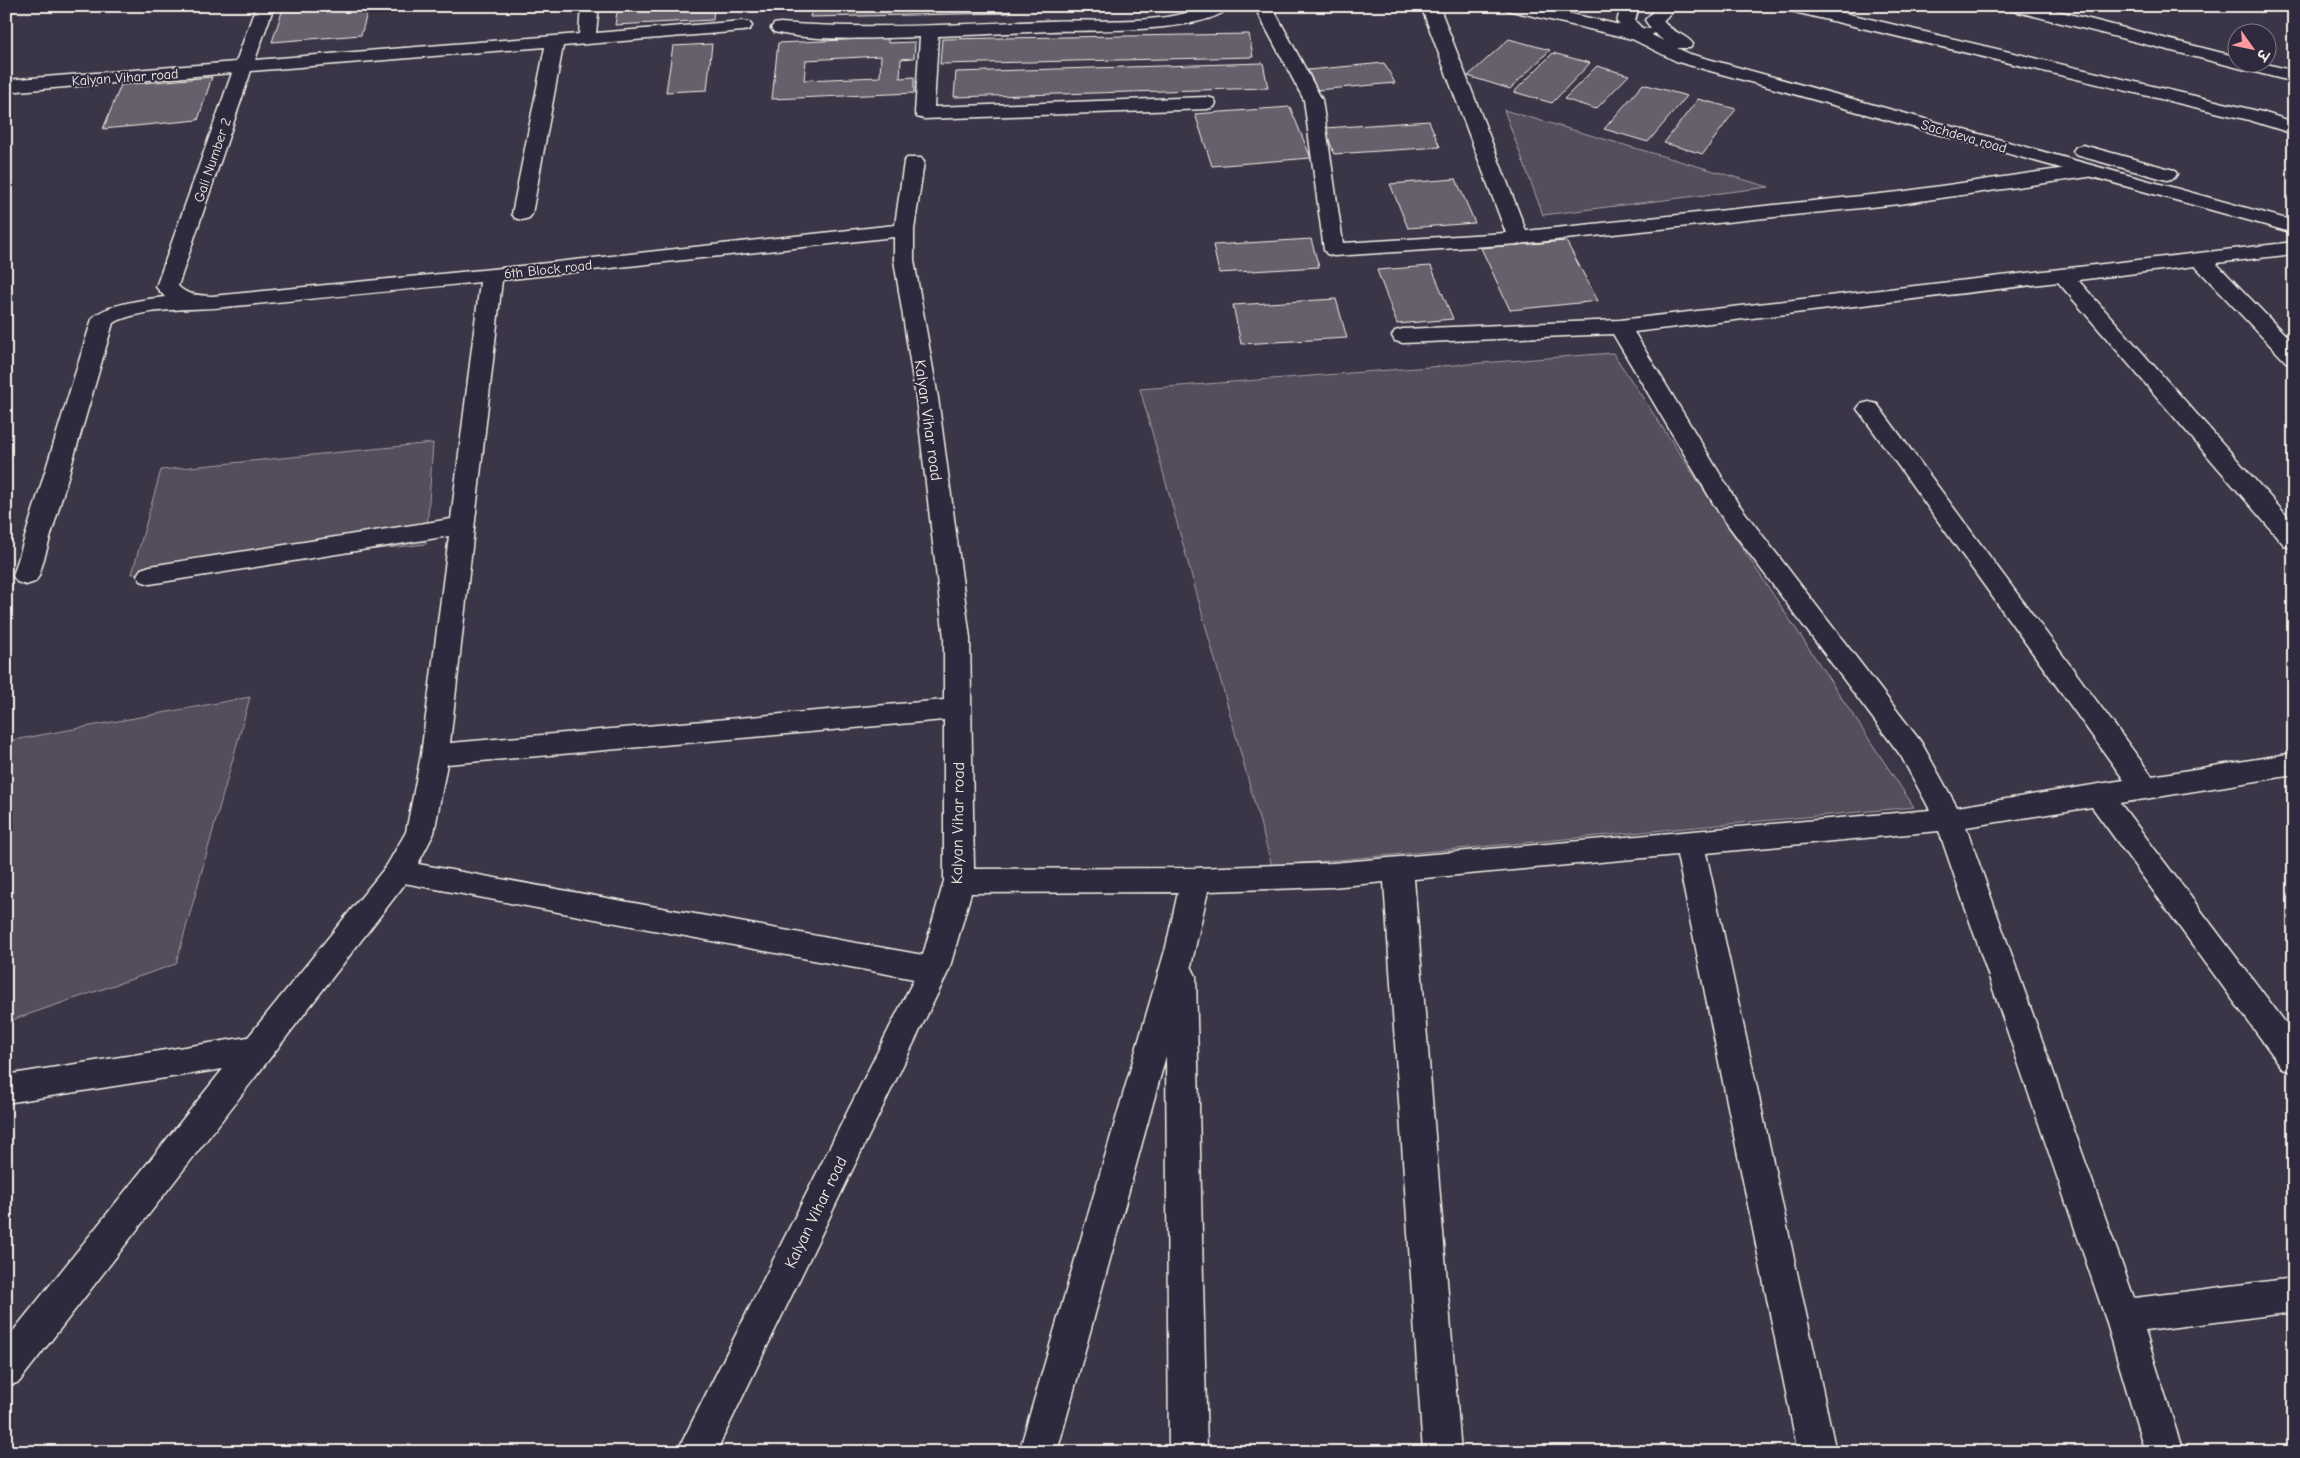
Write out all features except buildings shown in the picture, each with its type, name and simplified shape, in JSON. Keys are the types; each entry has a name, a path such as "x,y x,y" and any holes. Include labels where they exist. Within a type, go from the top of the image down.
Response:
{"street":[{"name":"Gali Number 2","path":"191,301 176,296 168,287 265,6"},
{"path":"587,39 590,6"},
{"path":"1044,6 1048,26"},
{"path":"780,28 800,22 826,32 928,31 1137,23 1177,19 1213,11 1221,6"},
{"path":"1263,6 1313,100 1334,250 1518,238 1899,198 2088,171"},
{"path":"1430,6 1518,238"},
{"name":"Sachdeva road","path":"1513,6 1638,35 1684,58 2294,227"},
{"path":"1630,6 1626,22 1638,35 1658,28 1654,20 1668,6"},
{"path":"1792,6 2255,116 2294,128"},
{"path":"2016,6 2294,77"},
{"path":"244,68 743,26"},
{"name":"Sachdeva road","path":"1658,28 1668,37 1684,44 1895,104 2126,162 2294,208"},
{"path":"928,31 924,114 1207,103"},
{"path":"522,214 555,42"},
{"name":"Kalyan Vihar road","path":"6,86 244,68"},
{"name":"Kalyan Vihar road","path":"696,1452 934,970 959,881 957,638 927,398 904,260 904,230 914,162"},
{"name":"6th Block road","path":"26,576 103,319 116,312 191,301 212,302 492,275 904,230"},
{"path":"1403,336 1620,327 2294,248"},
{"path":"2200,259 2294,357"},
{"path":"6,1369 398,872 420,833 435,755 492,275"},
{"path":"2063,275 2294,540"},
{"path":"1620,327 1728,508 1911,749 1949,819 2123,1317 2164,1452"},
{"path":"1869,409 2145,788"},
{"path":"150,575 463,525"},
{"path":"435,755 957,709"},
{"path":"959,881 1195,880 1332,875 1949,819 2294,764"},
{"path":"2099,795 2294,1059"},
{"path":"1688,842 1817,1452"},
{"path":"1398,869 1442,1452"},
{"path":"398,872 934,970"},
{"path":"1038,1452 1180,947 1195,880"},
{"path":"1180,947 1188,1452"},
{"path":"6,1089 257,1050"},
{"path":"2123,1317 2294,1295"}],"shaded area":[{"path":"1504,110 1769,187 1543,215"},
{"path":"1613,353 1914,807 1272,866 1140,389"},
{"path":"433,443 426,544 132,574 161,470"},
{"path":"250,697 176,964 6,1022 8,741"}]}
